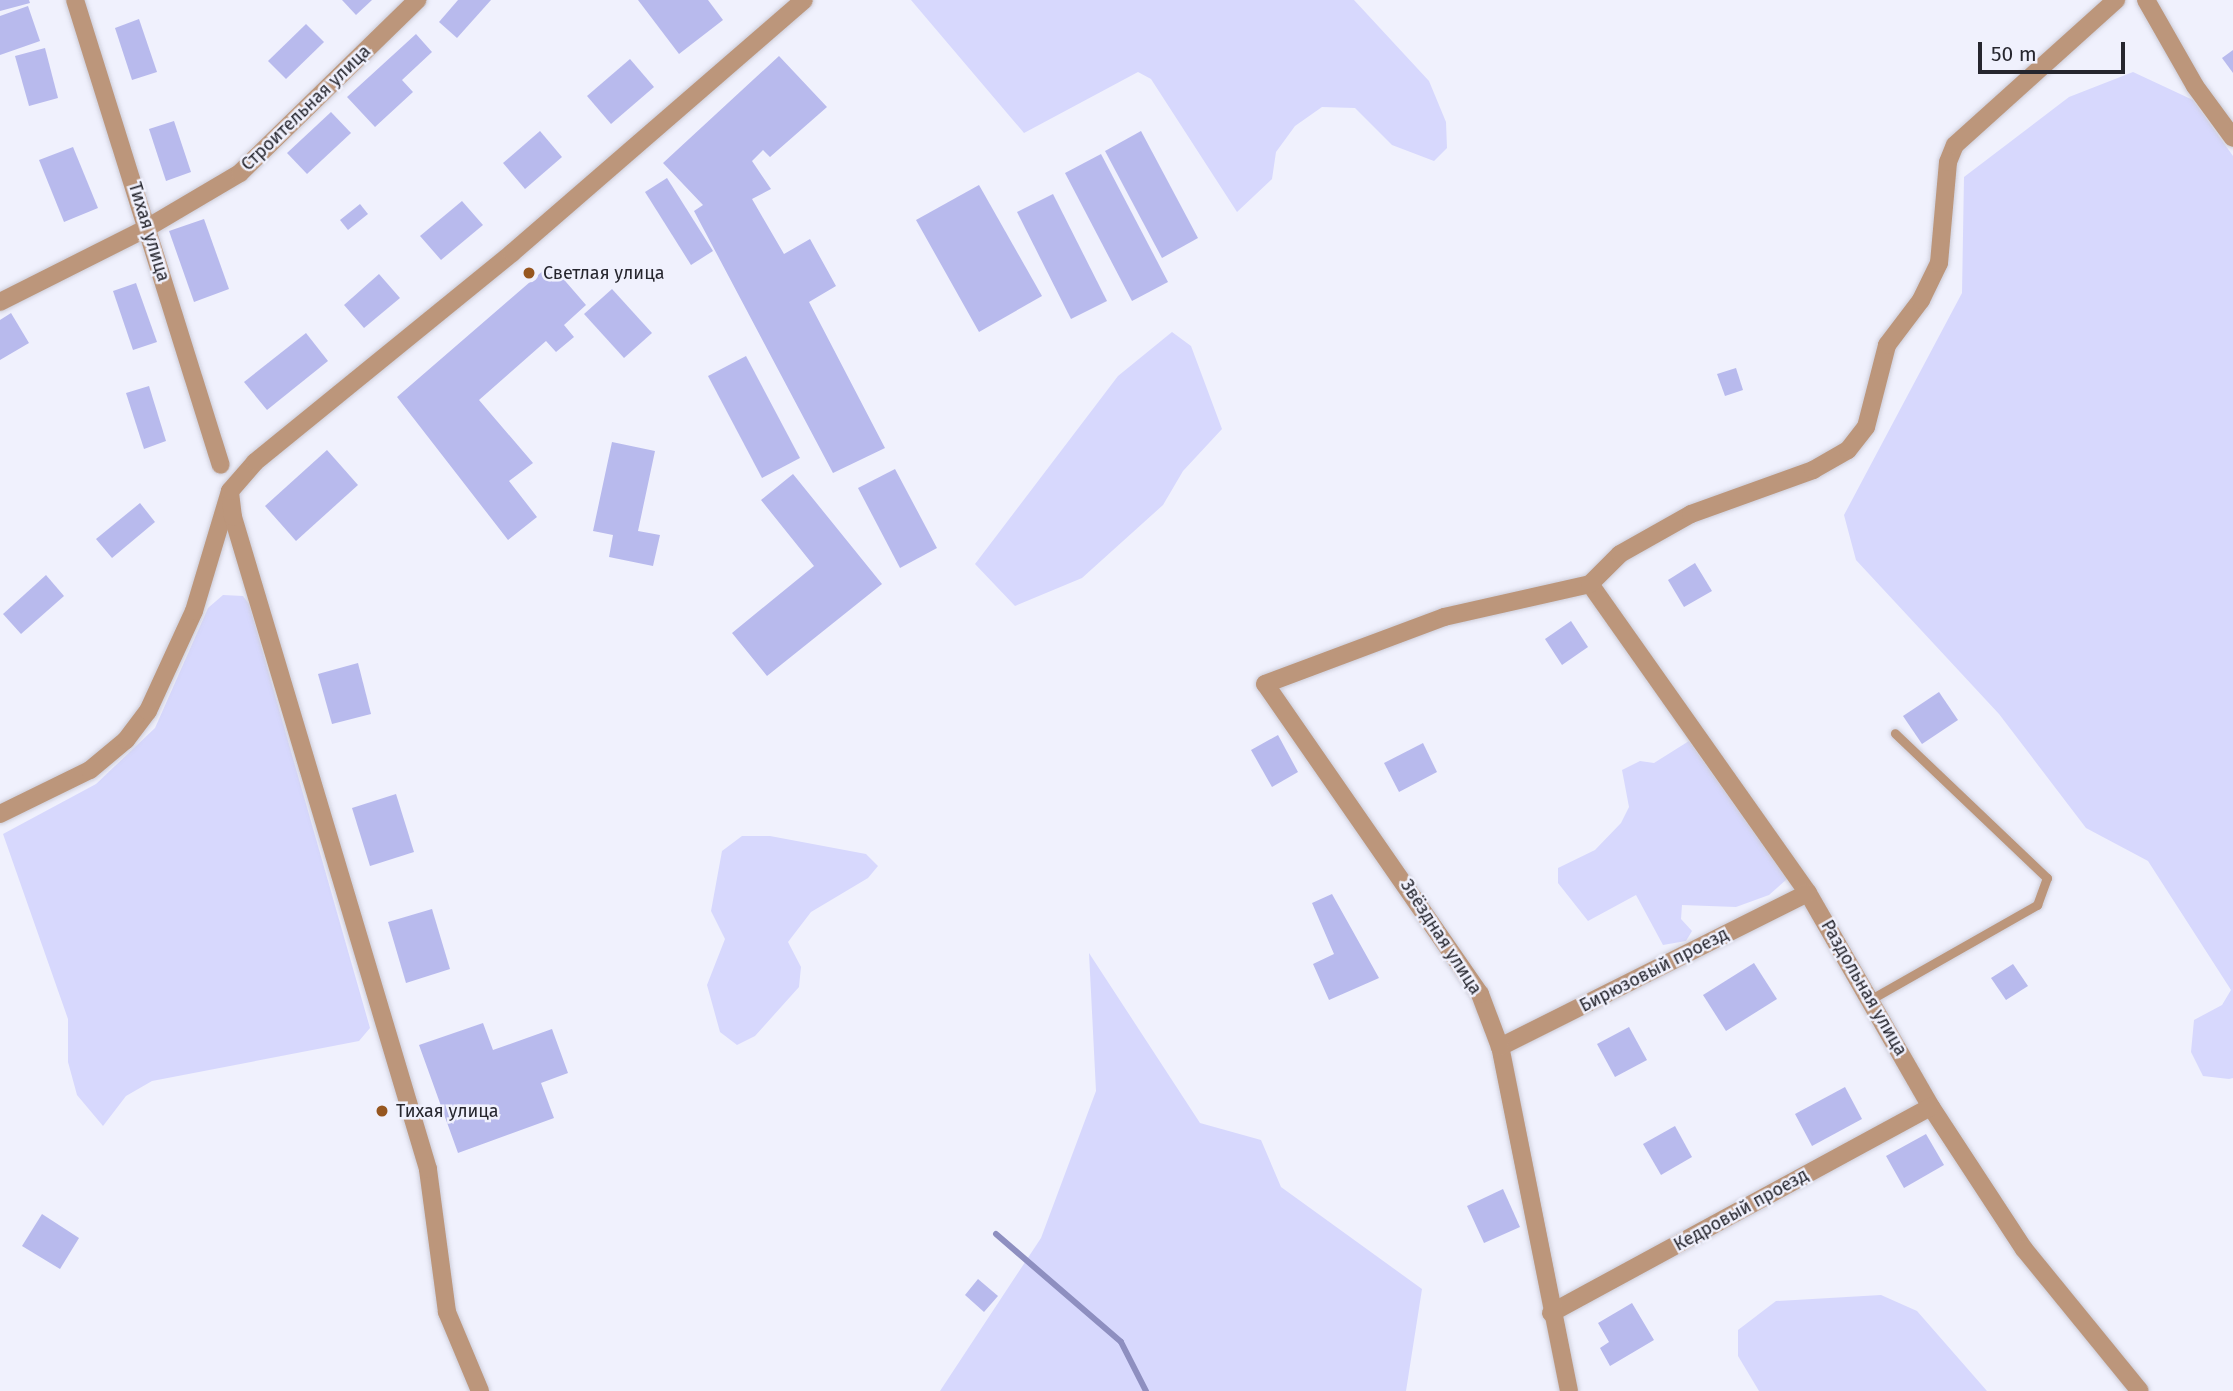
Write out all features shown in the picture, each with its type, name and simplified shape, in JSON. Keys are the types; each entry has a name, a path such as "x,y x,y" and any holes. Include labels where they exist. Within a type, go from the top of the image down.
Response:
{"street":[{"name":"Тихая улица","path":"75,0 221,465"},
{"name":"Строительная улица","path":"0,302 147,228 240,173 417,0"},
{"path":"0,814 89,770 125,740 148,711 194,611 230,491 255,462 512,253 804,0"},
{"path":"1590,584 1620,554 1691,514 1813,470 1847,450 1866,427 1888,345 1921,300 1939,263 1948,162 1955,145 2116,0"},
{"path":"2149,6 2233,138"},
{"path":"230,491 233,517 428,1169 440,1243 447,1312 480,1391"},
{"name":"Звёздная улица","path":"1569,1391 1500,1047 1480,994 1446,938 1265,684 1444,617 1590,584"},
{"name":"Раздольная улица","path":"1590,584 1808,893 1873,998 1931,1107 2024,1249 2140,1391"},
{"name":"Бирюзовый проезд","path":"1500,1047 1808,893"},
{"name":"Кедровый проезд","path":"1552,1313 1931,1107"}],"lane":[{"path":"1873,998 2037,905 2047,878 1895,733"}],"shaded area":[{"path":"911,0 1354,0 1429,81 1446,122 1447,148 1434,161 1392,145 1355,108 1322,107 1295,126 1276,152 1272,179 1237,212 1151,79 1138,72 1024,133"},
{"path":"2133,72 2193,100 2233,156 2233,1078 2229,1079 2203,1076 2191,1052 2194,1020 2222,1005 2231,990 2148,861 2086,828 1999,714 1856,560 1844,515 1962,293 1964,177 2069,97"},
{"path":"1172,332 1191,346 1222,429 1183,471 1163,505 1082,578 1015,606 975,564 1118,376"},
{"path":"223,595 243,596 249,604 370,1028 359,1041 152,1081 126,1096 103,1126 77,1095 68,1062 68,1019 3,834 96,784 155,728 208,608"},
{"path":"1689,741 1787,879 1769,895 1736,907 1682,905 1681,919 1692,931 1686,941 1663,945 1636,895 1588,921 1558,883 1558,868 1595,850 1621,823 1629,807 1622,770 1640,761 1654,763"},
{"path":"742,836 770,836 866,854 878,866 868,878 811,912 788,942 801,967 799,987 755,1036 737,1045 720,1032 707,985 725,939 711,911 722,851"},
{"path":"1089,953 1200,1123 1261,1140 1281,1187 1422,1289 1406,1391 940,1391 1041,1238 1096,1091"},
{"path":"1881,1295 1917,1311 1987,1391 1759,1391 1738,1356 1738,1330 1776,1301"}],"building":[{"path":"0,0 29,0 30,3 0,11"},
{"path":"342,0 372,0 356,15"},
{"path":"458,0 491,0 457,38 439,22"},
{"path":"638,0 708,0 723,20 679,54"},
{"path":"28,6 40,41 0,55 0,16"},
{"path":"139,19 157,72 132,80 115,28"},
{"path":"306,24 324,42 286,79 268,61"},
{"path":"416,34 432,52 402,80 413,92 375,127 347,97"},
{"path":"45,48 58,98 29,106 15,56"},
{"path":"2233,50 2233,73 2222,58"},
{"path":"779,56 827,107 770,157 763,150 752,161 771,189 752,199 784,254 810,239 836,286 809,302 885,448 833,473 694,211 703,205 663,163"},
{"path":"630,59 654,87 611,124 587,96"},
{"path":"331,112 351,133 307,174 287,153"},
{"path":"174,121 191,172 166,181 149,129"},
{"path":"540,131 562,157 525,189 503,163"},
{"path":"1141,131 1198,238 1162,258 1105,151"},
{"path":"73,147 98,208 64,222 39,160"},
{"path":"1101,154 1168,282 1132,301 1065,173"},
{"path":"667,178 713,251 691,265 645,192"},
{"path":"979,185 1042,296 979,332 916,220"},
{"path":"1053,194 1107,301 1071,319 1017,212"},
{"path":"462,201 483,225 441,260 420,236"},
{"path":"360,204 368,214 348,230 340,220"},
{"path":"204,219 229,289 194,302 169,231"},
{"path":"545,269 554,280 560,275 586,305 564,325 574,337 556,352 546,341 479,400 533,463 509,481 537,517 508,540 397,397"},
{"path":"379,274 400,298 364,328 344,305"},
{"path":"136,283 157,342 133,350 113,291"},
{"path":"612,289 652,333 624,358 584,314"},
{"path":"11,313 29,343 0,360 0,320"},
{"path":"306,333 328,361 267,410 244,382"},
{"path":"746,356 800,458 762,478 708,376"},
{"path":"1736,368 1743,390 1725,396 1717,374"},
{"path":"149,386 166,441 144,449 126,393"},
{"path":"612,442 655,451 638,531 660,535 653,566 609,557 613,535 593,531"},
{"path":"327,450 358,485 296,541 265,506"},
{"path":"895,469 937,548 900,568 858,488"},
{"path":"793,474 882,584 767,676 732,633 814,566 761,500"},
{"path":"140,503 155,522 112,558 96,539"},
{"path":"1695,563 1712,591 1684,607 1668,580"},
{"path":"46,575 64,596 21,634 3,614"},
{"path":"1571,621 1588,647 1562,665 1545,639"},
{"path":"358,663 371,714 332,724 318,674"},
{"path":"1939,692 1958,720 1922,744 1903,716"},
{"path":"1278,735 1298,772 1272,787 1251,750"},
{"path":"1423,743 1437,772 1399,792 1384,763"},
{"path":"396,794 414,852 370,866 352,808"},
{"path":"1332,894 1379,978 1329,1000 1313,964 1334,954 1312,903"},
{"path":"432,909 450,969 406,983 388,922"},
{"path":"1754,963 1777,999 1726,1031 1703,995"},
{"path":"2013,964 2028,986 2006,1000 1991,978"},
{"path":"483,1023 493,1050 552,1029 568,1073 541,1083 554,1118 458,1153 419,1045"},
{"path":"1629,1027 1647,1060 1615,1077 1597,1044"},
{"path":"1845,1087 1862,1119 1812,1146 1795,1114"},
{"path":"1675,1126 1692,1157 1661,1175 1643,1144"},
{"path":"1926,1134 1944,1165 1904,1188 1886,1156"},
{"path":"1503,1189 1520,1227 1484,1243 1467,1206"},
{"path":"42,1214 79,1238 60,1269 22,1246"},
{"path":"978,1279 998,1296 984,1312 965,1295"},
{"path":"1632,1303 1654,1340 1610,1366 1600,1348 1609,1342 1598,1323"}],"waterway":[{"path":"996,1234 1121,1342 1146,1391"}],"place":[{"name":"Светлая улица","path":"529,273"},
{"name":"Тихая улица","path":"382,1111"}]}
